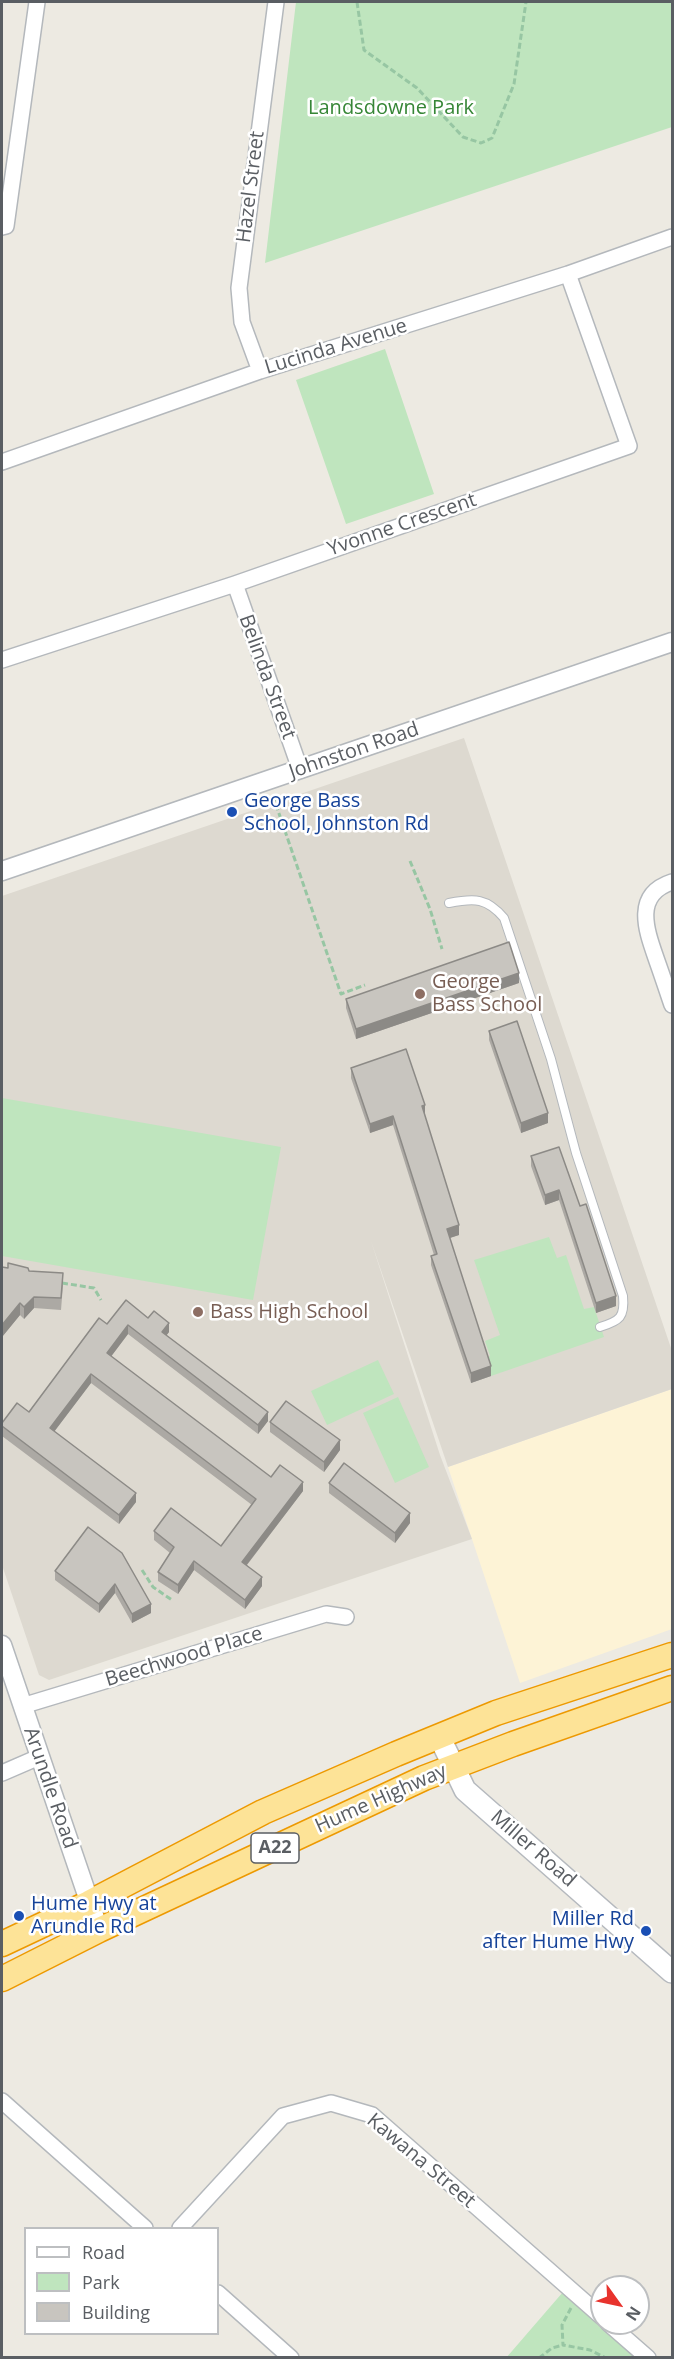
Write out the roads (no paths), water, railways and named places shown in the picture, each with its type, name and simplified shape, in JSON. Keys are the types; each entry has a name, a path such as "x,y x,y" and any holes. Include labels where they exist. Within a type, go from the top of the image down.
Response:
{"highway":[{"name":"Hume Highway","path":"2,1944 88,1903 262,1812 496,1713 672,1655"},
{"name":"Hume Highway","path":"2,1979 99,1930 452,1767 672,1688"}],"main road":[{"name":"Miller Road","path":"439,1736 465,1790 672,1972"}],"street":[{"path":"2,227 6,226 37,2"},
{"name":"Hazel Street","path":"260,371 242,322 239,288 276,2"},
{"name":"Lucinda Avenue","path":"2,462 260,371 568,274 672,237"},
{"name":"Yvonne Crescent","path":"2,660 235,584 629,446 568,274"},
{"name":"Belinda Street","path":"235,584 300,769"},
{"name":"Johnston Road","path":"2,871 672,642"},
{"path":"672,882 666,884 649,902 645,920 672,1005"},
{"name":"Beechwood Place","path":"22,1706 326,1614 346,1617"},
{"name":"Arundle Road","path":"2,1644 99,1930"},
{"path":"2,1773 39,1757"},
{"path":"2,2101 143,2227"},
{"name":"Kawana Street","path":"182,2227 283,2116 331,2103 372,2115 590,2306"},
{"path":"219,2294 291,2358"},
{"path":"622,2335 648,2358"}],"lane":[{"path":"449,903 484,901 504,918 540,1025 576,1153 623,1296 622,1316 614,1323 600,1327"}],"place":[{"name":"George Bass School, Johnston Rd","path":"232,812"},
{"name":"George Bass School","path":"420,994"},
{"name":"Bass High School","path":"198,1312"},
{"name":"Hume Hwy at Arundle Rd","path":"19,1916"},
{"name":"Miller Rd after Hume Hwy","path":"646,1931"}],"park label":[{"name":"Landsdowne Park","path":"391,108"}]}
